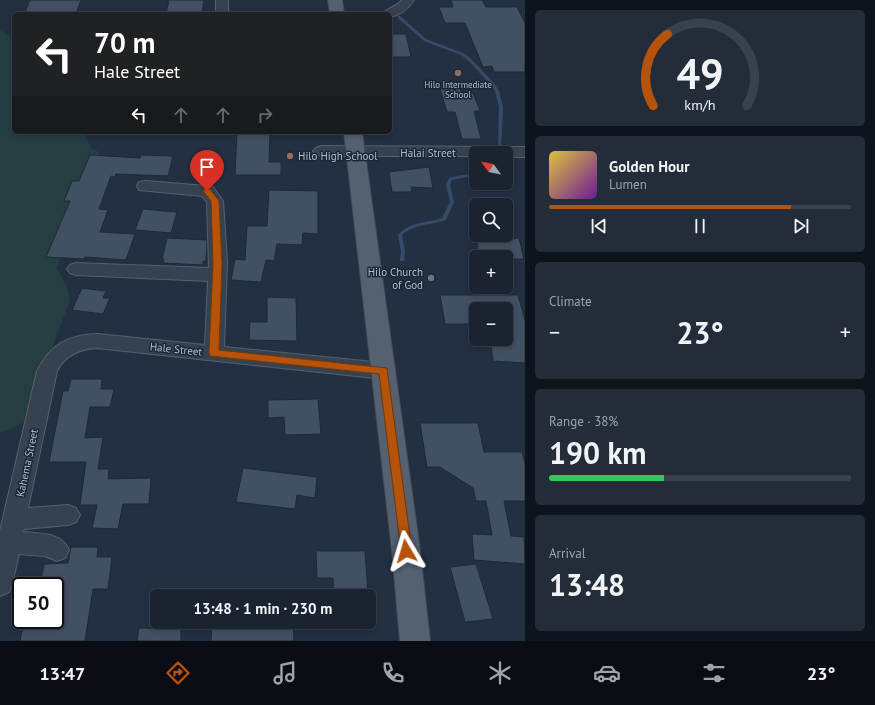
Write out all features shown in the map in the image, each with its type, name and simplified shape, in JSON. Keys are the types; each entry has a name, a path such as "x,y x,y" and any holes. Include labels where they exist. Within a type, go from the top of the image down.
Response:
{"main road":[{"path":"335,0 337,12"},
{"path":"354,142 384,371 406,551 415,641"}],"street":[{"path":"222,0 223,12"},
{"path":"392,13 402,8 408,0"},
{"name":"Halai Street","path":"321,152 354,142 525,152"},
{"path":"145,186 207,191 215,201 218,263 216,275 214,353"},
{"path":"76,269 216,275"},
{"name":"Hale Street","path":"66,348 81,342 97,341 384,371"},
{"name":"Kahema Street","path":"0,583 47,371 54,359 66,348"},
{"path":"14,519 68,515"},
{"path":"9,542 49,545 57,550"}],"green space":[{"path":"0,30 12,39 12,134 85,134 91,148 99,152 57,268 67,287 70,300 25,422 0,433"}],"building":[{"path":"30,0 81,0 77,12 25,12"},
{"path":"169,0 204,0 202,12 166,12"},
{"path":"451,0 482,0 486,7 517,7 525,23 525,72 494,72 492,66 483,67 465,23 445,23 439,7 453,7"},
{"path":"392,34 406,34 411,57 392,57"},
{"path":"460,88 462,94 473,93 480,111 474,111 481,139 462,139 455,112 447,112 440,89"},
{"path":"237,134 270,134 269,162 281,162 281,175 235,175"},
{"path":"90,155 140,158 141,155 173,156 168,176 116,174 115,177 111,176 99,209 108,210 100,232 135,234 126,260 85,257 84,259 46,257 70,201 64,201 72,181 79,181"},
{"path":"429,167 433,188 411,187 412,192 392,192 389,172"},
{"path":"269,190 318,191 318,234 303,233 302,245 277,244 274,261 266,260 261,282 231,280 235,259 245,260 247,226 267,226"},
{"path":"143,209 177,212 171,233 135,230"},
{"path":"167,238 207,240 206,261 203,261 203,265 163,263 164,259 162,259"},
{"path":"519,238 524,259 513,259 513,250 478,250 477,242 513,242 513,239"},
{"path":"82,288 106,291 103,298 110,298 103,314 72,310"},
{"path":"440,295 518,295 525,320 525,363 493,361 491,346 513,346 513,302 469,302 469,324 445,324"},
{"path":"267,297 296,298 297,341 249,340 250,322 267,322"},
{"path":"71,379 102,379 101,389 114,389 110,407 90,407 85,438 103,437 98,469 109,469 108,479 151,478 149,504 123,504 118,529 92,528 97,505 80,505 86,462 49,462 63,391 68,391"},
{"path":"318,399 321,434 285,435 284,417 268,418 268,400"},
{"path":"420,423 478,423 484,452 522,452 525,463 525,501 504,501 511,536 524,537 525,564 474,560 472,534 492,535 486,501 476,501 473,488 440,467 427,467"},
{"path":"243,468 317,477 315,498 297,495 295,509 236,502"},
{"path":"71,547 98,547 97,557 112,557 108,589 93,589 85,641 20,641 22,629 64,629 64,577 42,577 44,564 68,563"},
{"path":"316,551 365,551 368,589 334,589 333,578 317,578"},
{"path":"476,564 493,619 465,622 450,567"},
{"path":"139,628 181,629 181,641 137,641"},
{"path":"212,629 293,629 294,641 211,641"}],"waterway":[{"path":"399,17 425,40 462,54 469,59 493,84 497,91 501,107 500,146"},
{"path":"402,260 403,252 400,235 404,231 414,226 444,219 452,202 448,185 450,179 469,175"}],"place":[{"name":"Hilo Intermediate School","path":"458,73"},
{"name":"Hilo High School","path":"290,156"},
{"name":"Hilo Church of God","path":"431,278"}],"route":[{"path":"207,191 215,201 218,263 216,275 214,353 384,371 406,551"}]}
